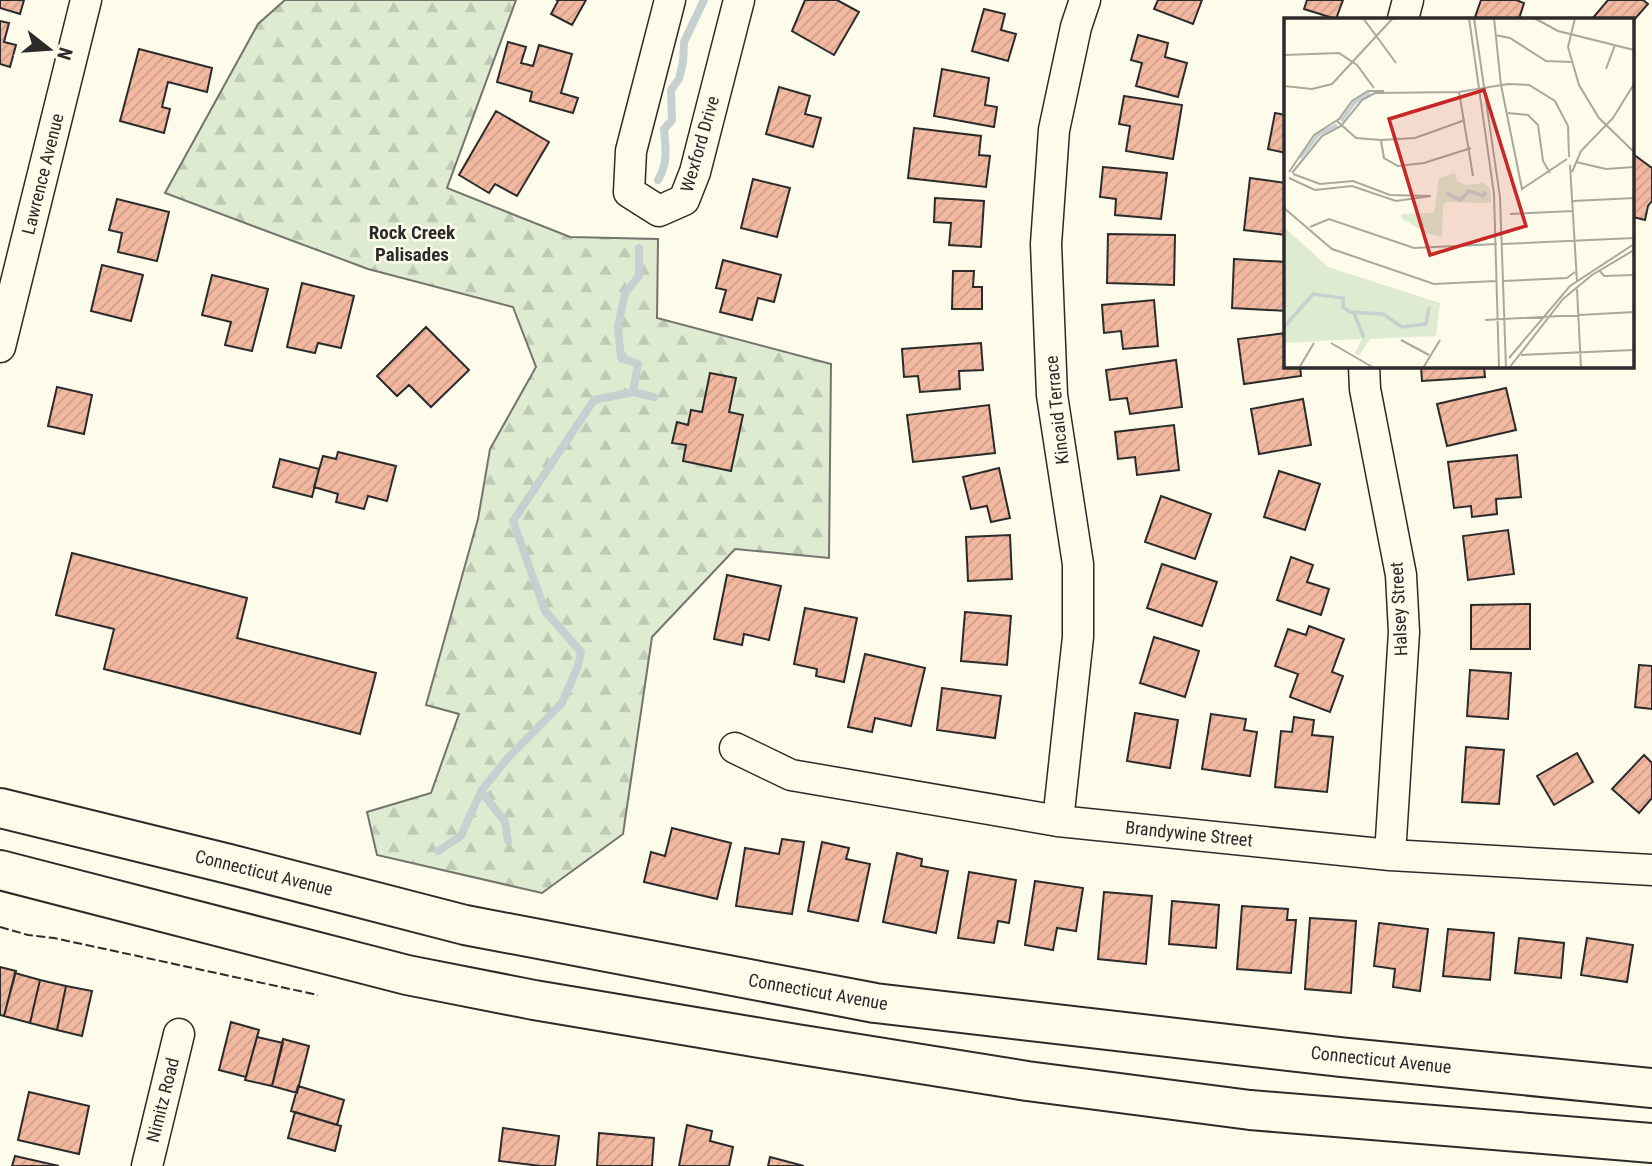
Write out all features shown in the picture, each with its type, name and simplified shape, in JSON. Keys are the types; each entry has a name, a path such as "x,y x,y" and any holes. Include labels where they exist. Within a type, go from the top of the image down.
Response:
{"main road":[{"name":"Connecticut Avenue","path":"0,808 465,925 875,1003 1326,1055 1652,1088"},
{"path":"0,870 407,975 534,1000 1052,1084 1250,1111 1652,1143"},
{"path":"452,984 465,925"}],"street":[{"name":"Lawrence Avenue","path":"0,347 86,0"},
{"name":"Wexford Drive","path":"670,0 631,151 629,192 659,212 684,200 695,172 739,0"},
{"name":"Kincaid Terrace","path":"1058,821 1078,637 1079,564 1052,395 1046,244 1054,130 1076,27 1085,0"},
{"path":"1403,18 1408,0"},
{"name":"Halsey Street","path":"1364,368 1365,389 1401,575 1404,632 1390,855"},
{"name":"Brandywine Street","path":"735,748 790,775 1058,821 1390,855 1652,870"},
{"name":"Nimitz Road","path":"147,1166 179,1034"}],"green space":[{"path":"285,0 516,0 447,188 570,237 658,239 657,318 831,364 829,558 735,549 652,637 623,834 542,893 377,855 367,812 431,793 459,714 426,705 478,519 490,449 536,367 513,307 368,269 165,193 258,24"}],"building":[{"path":"0,0 24,0 20,14 0,8"},
{"path":"556,0 586,0 572,25 551,14 558,1"},
{"path":"805,0 837,0 859,12 834,55 792,31"},
{"path":"1158,0 1202,0 1193,24 1154,9"},
{"path":"1307,0 1343,0 1336,18 1304,9"},
{"path":"1481,0 1516,0 1524,3 1519,18 1475,17"},
{"path":"1608,0 1643,0 1648,4 1634,20 1593,18"},
{"path":"984,9 1005,14 1001,30 1016,34 1008,61 972,51"},
{"path":"0,21 9,23 4,42 16,45 10,67 0,64"},
{"path":"1138,35 1168,43 1165,57 1187,63 1178,97 1136,86 1142,63 1131,60"},
{"path":"508,42 526,47 521,63 533,66 539,45 572,54 561,93 578,98 573,113 530,101 532,92 497,82"},
{"path":"139,49 212,68 207,92 168,82 162,107 170,109 164,133 120,121"},
{"path":"942,69 989,78 985,105 997,107 994,127 934,116"},
{"path":"779,87 810,96 805,114 821,118 813,147 766,134"},
{"path":"1124,96 1182,105 1173,159 1126,151 1130,126 1119,124"},
{"path":"496,111 549,142 517,196 495,184 489,193 459,175"},
{"path":"1275,113 1284,115 1284,153 1268,149"},
{"path":"914,128 981,136 979,155 990,156 986,187 908,178"},
{"path":"1634,155 1652,168 1652,201 1645,220 1634,217"},
{"path":"1103,167 1167,173 1161,219 1115,215 1116,199 1100,197"},
{"path":"1250,178 1284,183 1284,235 1244,230"},
{"path":"753,179 790,188 777,237 741,228"},
{"path":"935,198 984,201 981,247 949,245 951,223 934,222"},
{"path":"117,199 169,212 157,261 118,252 122,233 109,230"},
{"path":"1108,234 1175,235 1174,285 1107,283"},
{"path":"1234,259 1284,262 1284,311 1232,308"},
{"path":"723,260 781,275 774,302 758,298 752,320 720,312 726,290 716,288"},
{"path":"102,265 143,275 131,321 91,311"},
{"path":"953,271 974,271 973,287 982,287 982,309 952,309"},
{"path":"212,275 268,289 252,351 225,345 231,322 202,315"},
{"path":"302,283 354,296 341,348 318,343 315,353 287,347"},
{"path":"1154,300 1158,346 1123,349 1121,331 1104,333 1102,305"},
{"path":"426,327 469,370 431,407 409,385 397,396 377,376"},
{"path":"1284,333 1284,368 1300,368 1301,376 1244,384 1238,339"},
{"path":"981,343 983,370 959,371 960,389 920,392 918,376 904,377 902,349"},
{"path":"1176,360 1182,407 1130,414 1127,398 1110,400 1106,370"},
{"path":"1421,368 1484,368 1485,377 1422,381"},
{"path":"710,373 736,378 729,412 743,415 731,471 683,461 686,445 672,443 677,422 688,425 691,410 702,412"},
{"path":"57,387 92,395 84,434 48,426"},
{"path":"1506,388 1516,430 1447,446 1437,404"},
{"path":"1303,399 1311,445 1259,454 1251,409"},
{"path":"989,405 995,453 913,462 907,415"},
{"path":"1174,425 1179,470 1137,475 1135,457 1118,459 1115,432"},
{"path":"338,452 396,466 387,501 368,496 364,509 336,502 338,494 314,487 323,456 336,459"},
{"path":"1517,455 1521,497 1496,499 1497,514 1472,517 1471,506 1454,508 1448,462"},
{"path":"280,459 319,469 312,497 273,487"},
{"path":"999,468 1010,518 991,522 987,506 971,509 963,477"},
{"path":"1279,471 1320,484 1305,530 1264,517"},
{"path":"1161,496 1211,514 1195,559 1145,542"},
{"path":"1508,530 1514,574 1468,580 1463,536"},
{"path":"1010,535 1012,579 968,581 966,537"},
{"path":"72,553 247,598 237,638 376,673 360,734 104,669 114,629 56,615"},
{"path":"1291,557 1313,565 1307,582 1329,589 1321,615 1277,600"},
{"path":"1162,564 1217,582 1202,626 1147,608"},
{"path":"727,575 781,586 769,640 744,634 742,645 714,639"},
{"path":"1530,604 1530,649 1471,649 1471,605"},
{"path":"805,608 857,618 844,682 816,676 817,669 794,664"},
{"path":"965,612 1011,616 1007,665 961,661"},
{"path":"1309,626 1344,639 1332,672 1343,676 1330,712 1290,697 1298,674 1275,666 1288,629 1306,635"},
{"path":"1154,637 1199,651 1185,697 1140,683"},
{"path":"865,654 925,668 911,726 875,718 872,732 848,727"},
{"path":"1639,665 1652,666 1652,709 1635,707"},
{"path":"1470,670 1511,673 1508,719 1467,716"},
{"path":"942,688 1001,696 995,738 937,730"},
{"path":"1135,713 1178,720 1170,768 1127,761"},
{"path":"1211,714 1246,719 1244,730 1257,732 1250,776 1202,769"},
{"path":"1294,717 1314,720 1312,735 1333,737 1327,792 1275,787 1281,731 1292,732"},
{"path":"1466,747 1504,750 1499,804 1462,802"},
{"path":"1577,753 1593,782 1554,805 1537,776"},
{"path":"1644,755 1652,763 1652,798 1639,813 1612,789"},
{"path":"672,828 731,843 717,899 644,882 651,852 665,856"},
{"path":"782,839 804,842 792,914 736,906 745,848 779,854"},
{"path":"822,842 849,848 846,859 870,864 858,921 808,911"},
{"path":"897,853 922,859 921,866 948,871 936,933 883,922"},
{"path":"969,872 1016,880 1009,923 998,921 994,943 958,938"},
{"path":"1035,881 1083,888 1076,931 1057,928 1053,950 1025,945"},
{"path":"1104,892 1152,896 1146,964 1098,959"},
{"path":"1172,901 1219,905 1216,948 1169,944"},
{"path":"1242,906 1288,909 1287,920 1296,920 1291,973 1237,969"},
{"path":"1310,918 1356,921 1351,993 1305,989"},
{"path":"1379,923 1428,929 1420,991 1393,987 1395,969 1374,966"},
{"path":"1448,929 1494,933 1490,980 1443,976"},
{"path":"1519,938 1564,943 1561,978 1515,973"},
{"path":"1587,938 1633,945 1627,982 1581,975"},
{"path":"0,967 16,971 4,1016 0,1015"},
{"path":"15,973 40,980 30,1023 4,1016"},
{"path":"40,980 66,986 57,1030 30,1023"},
{"path":"66,986 92,991 82,1036 57,1030"},
{"path":"231,1022 259,1030 246,1077 219,1070"},
{"path":"257,1037 283,1043 272,1086 245,1080"},
{"path":"283,1039 309,1046 297,1093 272,1086"},
{"path":"298,1086 344,1100 337,1125 291,1111"},
{"path":"29,1092 89,1106 79,1154 18,1140"},
{"path":"295,1112 341,1126 335,1151 288,1138"},
{"path":"687,1125 712,1131 710,1141 733,1147 729,1166 679,1166"},
{"path":"503,1128 559,1136 555,1166 499,1161"},
{"path":"599,1133 654,1138 652,1166 597,1166"},
{"path":"15,1156 59,1166 12,1166"},
{"path":"770,1157 804,1166 768,1166"}],"waterway":[{"path":"658,180 665,162 664,129 672,120 671,90 679,79 684,42 704,0"},
{"path":"639,248 639,276 625,293 618,327 621,358 638,364 633,392 654,397"},
{"path":"508,841 505,822 481,791 507,759 562,703 581,652 545,611 513,521 594,400 633,392"},
{"path":"438,851 461,836 481,791"}],"fence":[{"path":"0,927 318,995"}],"district":[{"name":"Rock Creek Palisades","path":"412,243"}]}
